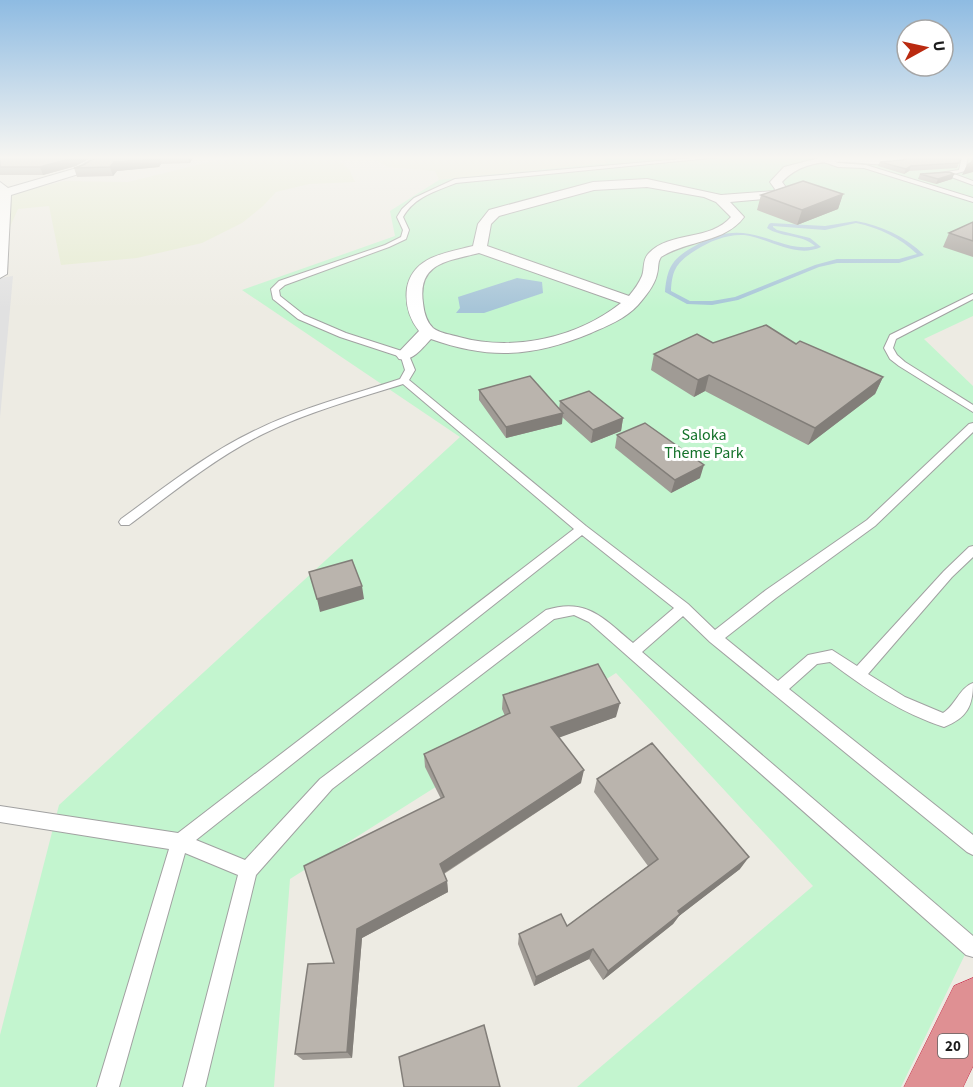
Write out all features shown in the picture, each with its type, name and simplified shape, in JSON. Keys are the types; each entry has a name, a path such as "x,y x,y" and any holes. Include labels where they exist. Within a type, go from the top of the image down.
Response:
{"highway":[{"name":"20","path":"933,1087 973,1005"}],"street":[{"path":"0,274 2,208"},
{"path":"480,248 482,228 486,218 494,213 513,208"},
{"path":"632,302 480,248 441,259 424,267 417,275 414,294 417,317 428,332 461,345 504,351 542,346 603,322 632,302 650,274 649,263 655,254 665,248 735,223 738,217 729,208"},
{"path":"405,355 428,332"}],"lane":[{"path":"125,522 190,474 258,432 324,407 404,381 410,369 405,355 343,335 301,317 276,297 275,289 282,283 404,238 406,230 400,217 403,208"},
{"path":"973,296 893,337 889,343 890,352 900,364 973,409"},
{"path":"404,381 582,529 683,608 715,638 973,846"},
{"path":"715,638 771,594 871,523 973,426"},
{"path":"108,1087 180,842 582,529"},
{"path":"858,675 948,574 973,550"},
{"path":"632,652 683,608"},
{"path":"194,1087 248,870 326,784 551,614 575,610 594,618 973,948"},
{"path":"779,689 813,659 825,656 832,656 858,675 924,715 944,720 956,713 973,689"},
{"path":"0,814 180,842 248,870"}],"green space":[{"path":"4,208 31,208 18,209 9,229"},
{"path":"49,208 261,208 242,223 202,243 137,258 61,265"},
{"name":"Saloka Theme Park","path":"395,208 973,208 973,316 924,339 973,386 973,938 901,1087 577,1087 813,886 616,673 290,879 274,1087 0,1087 0,1035 59,805 460,437 242,290 395,236 390,211"}],"shaded area":[{"path":"13,276 0,418 0,278"}],"water":[{"path":"517,278 542,282 543,293 484,313 456,313 460,308 458,297"}],"building":[{"path":"973,222 973,241 949,233"},
{"path":"766,325 796,344 800,341 883,377 815,428 709,375 698,380 654,354 697,334 713,343"},
{"path":"530,376 563,413 506,427 479,390"},
{"path":"589,391 623,418 593,430 560,401"},
{"path":"645,423 704,465 675,480 617,435"},
{"path":"352,560 362,586 317,599 309,572"},
{"path":"598,664 620,703 551,727 584,770 440,864 447,881 357,929 347,1052 295,1054 308,964 334,963 304,866 444,797 424,754 510,713 503,695"},
{"path":"652,743 749,857 678,911 680,914 608,971 593,949 536,977 519,934 561,914 567,926 658,859 597,779"},
{"path":"484,1025 500,1087 404,1087 399,1057"}],"waterway":[{"path":"856,222 891,233 921,255 899,261 837,261 817,266 736,299 712,303 689,303 668,292 669,278 676,262 685,254 717,237 745,234 791,248 809,249 818,247 809,239 775,231 770,228 771,224 825,228 856,222"}]}
